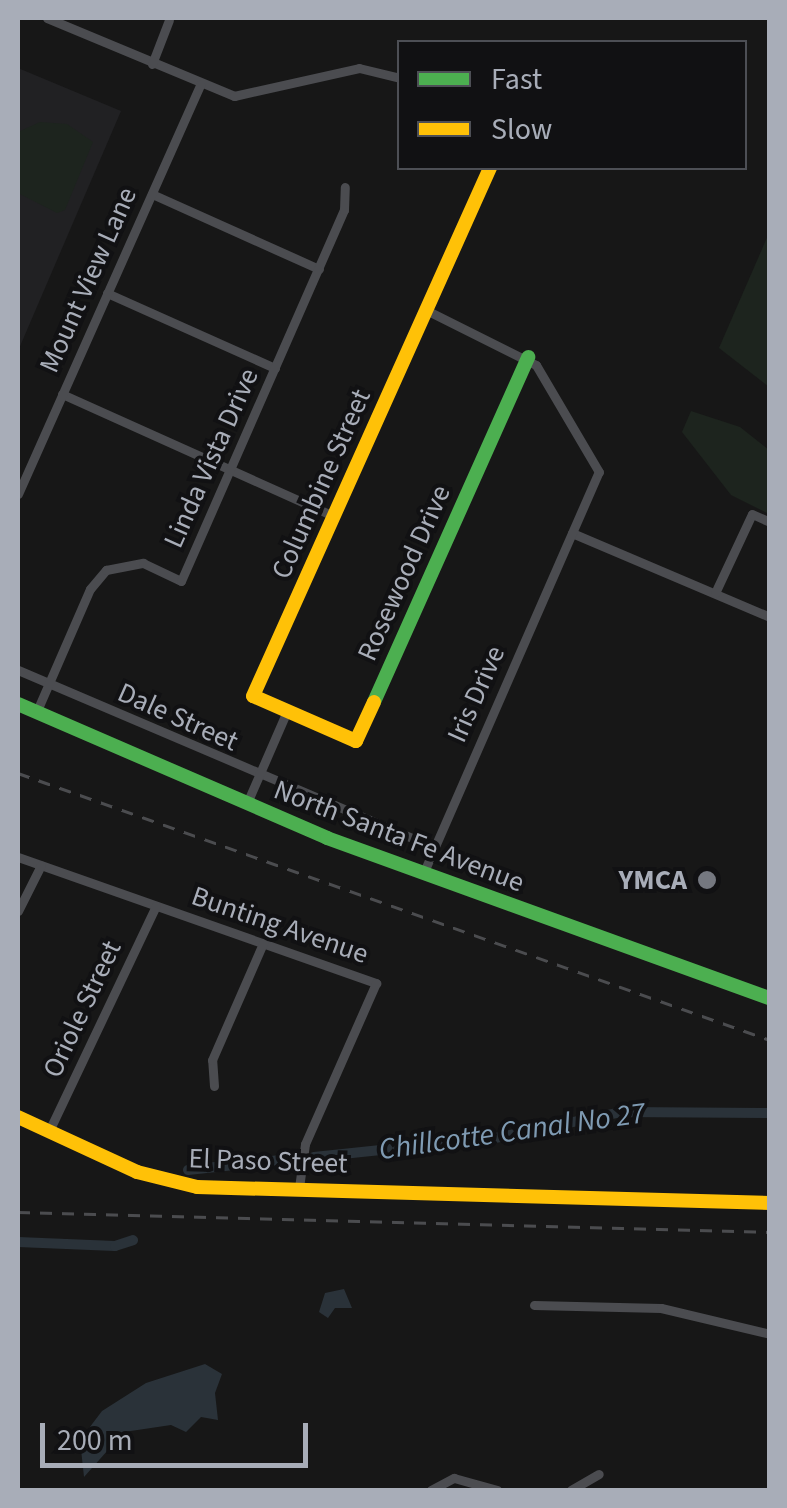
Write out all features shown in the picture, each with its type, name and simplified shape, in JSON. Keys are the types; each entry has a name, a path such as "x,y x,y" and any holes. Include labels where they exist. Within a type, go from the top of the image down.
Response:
{"main road":[{"name":"Columbine Street","path":"287,712 253,696 489,170"},
{"name":"Rosewood Drive","path":"287,712 356,741 528,357"},
{"name":"North Santa Fe Avenue","path":"18,704 246,804 423,874 770,998"},
{"name":"El Paso Street","path":"18,1117 160,1180 770,1203"}],"street":[{"path":"47,18 234,96 278,91 359,68 397,77"},
{"path":"152,64 170,20"},
{"name":"Mount View Lane","path":"18,494 200,85"},
{"name":"Linda Vista Drive","path":"36,713 90,589 106,570 143,563 181,581 344,210 345,186"},
{"path":"152,194 319,269"},
{"path":"107,293 275,368"},
{"path":"426,310 528,357"},
{"name":"Iris Drive","path":"423,874 599,472 528,357"},
{"path":"62,394 334,516"},
{"path":"716,593 752,514 770,522"},
{"path":"572,533 770,617"},
{"name":"Dale Street","path":"18,670 258,776 433,847"},
{"path":"246,804 287,712"},
{"name":"Bunting Avenue","path":"18,857 376,983 305,1144 299,1188"},
{"path":"18,911 40,865"},
{"name":"Oriole Street","path":"49,1131 156,906"},
{"path":"214,1086 212,1060 263,943"},
{"path":"534,1305 660,1308 770,1334"},
{"path":"572,1490 599,1474"},
{"path":"431,1490 454,1478 497,1490"}],"shaded area":[{"path":"18,68 121,111 18,351"},
{"path":"40,122 67,124 93,142 65,210 57,213 18,193 18,132"},
{"path":"769,233 769,387 719,348"},
{"path":"691,411 740,427 769,450 769,514 731,495 682,432"},
{"path":"344,1289 352,1308 335,1308 328,1318 319,1312 325,1293"},
{"path":"205,1364 222,1374 215,1393 218,1420 201,1417 186,1432 171,1425 124,1432 84,1477 80,1440 102,1411 146,1383"}],"waterway":[{"name":"Chillcotte Canal No 27","path":"314,1157 495,1138 622,1112 770,1113"},
{"name":"Chillcotte Canal No 27","path":"188,1170 290,1159"},
{"name":"Chillcotte Canal No 27","path":"18,1242 115,1246 133,1240"}],"railway":[{"path":"18,773 770,1040"},
{"path":"18,1212 770,1232"}],"traffic: fast":[{"path":"374,702 528,357"},
{"path":"18,704 327,838 770,998"}],"traffic: slow":[{"path":"374,702 356,741 253,696 489,170"},
{"path":"18,1117 137,1172 197,1187 770,1203"}],"place":[{"name":"YMCA","path":"707,880"}]}
